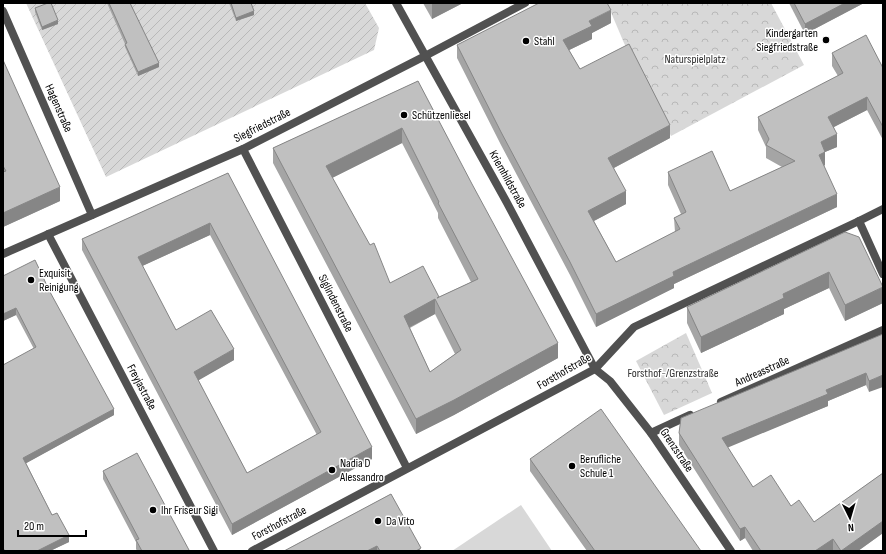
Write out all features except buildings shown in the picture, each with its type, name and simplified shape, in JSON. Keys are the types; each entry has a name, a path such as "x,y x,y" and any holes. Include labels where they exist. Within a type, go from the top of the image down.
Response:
{"street":[{"name":"Kriemhildstraße","path":"396,3 506,201 595,369"},
{"name":"Siegfriedstraße","path":"3,254 243,149 525,3"},
{"name":"Hagenstraße","path":"3,11 92,215"},
{"name":"Siglindenstraße","path":"243,149 408,468"},
{"name":"Forsthofstraße","path":"252,551 595,369 634,328 883,209"},
{"path":"859,221 883,274"},
{"name":"Freyjastraße","path":"48,234 214,551"},
{"name":"Andreasstraße","path":"716,404 883,330"},
{"name":"Grenzstraße","path":"595,369 610,381 651,433 731,551"},
{"path":"651,433 695,413"}],"green space":[{"path":"26,3 365,3 379,28 374,50 106,177"},
{"name":"Naturspielplatz","path":"607,3 771,3 804,65 671,136 624,43"},
{"name":"Forsthof-/Grenzstraße","path":"686,333 712,393 664,415 636,361"},
{"path":"521,505 552,551 452,551"}],"place":[{"name":"Kindergarten Siegfriedstraße","path":"826,40"},
{"name":"Stahl","path":"526,41"},
{"name":"Schützenliesel","path":"404,115"},
{"name":"Exquisit Reinigung","path":"31,280"},
{"name":"Berufliche Schule 1","path":"572,466"},
{"name":"Nadia D Alessandro","path":"332,470"},
{"name":"Ihr Friseur Sigi","path":"153,510"},
{"name":"Da Vito","path":"378,521"}]}
